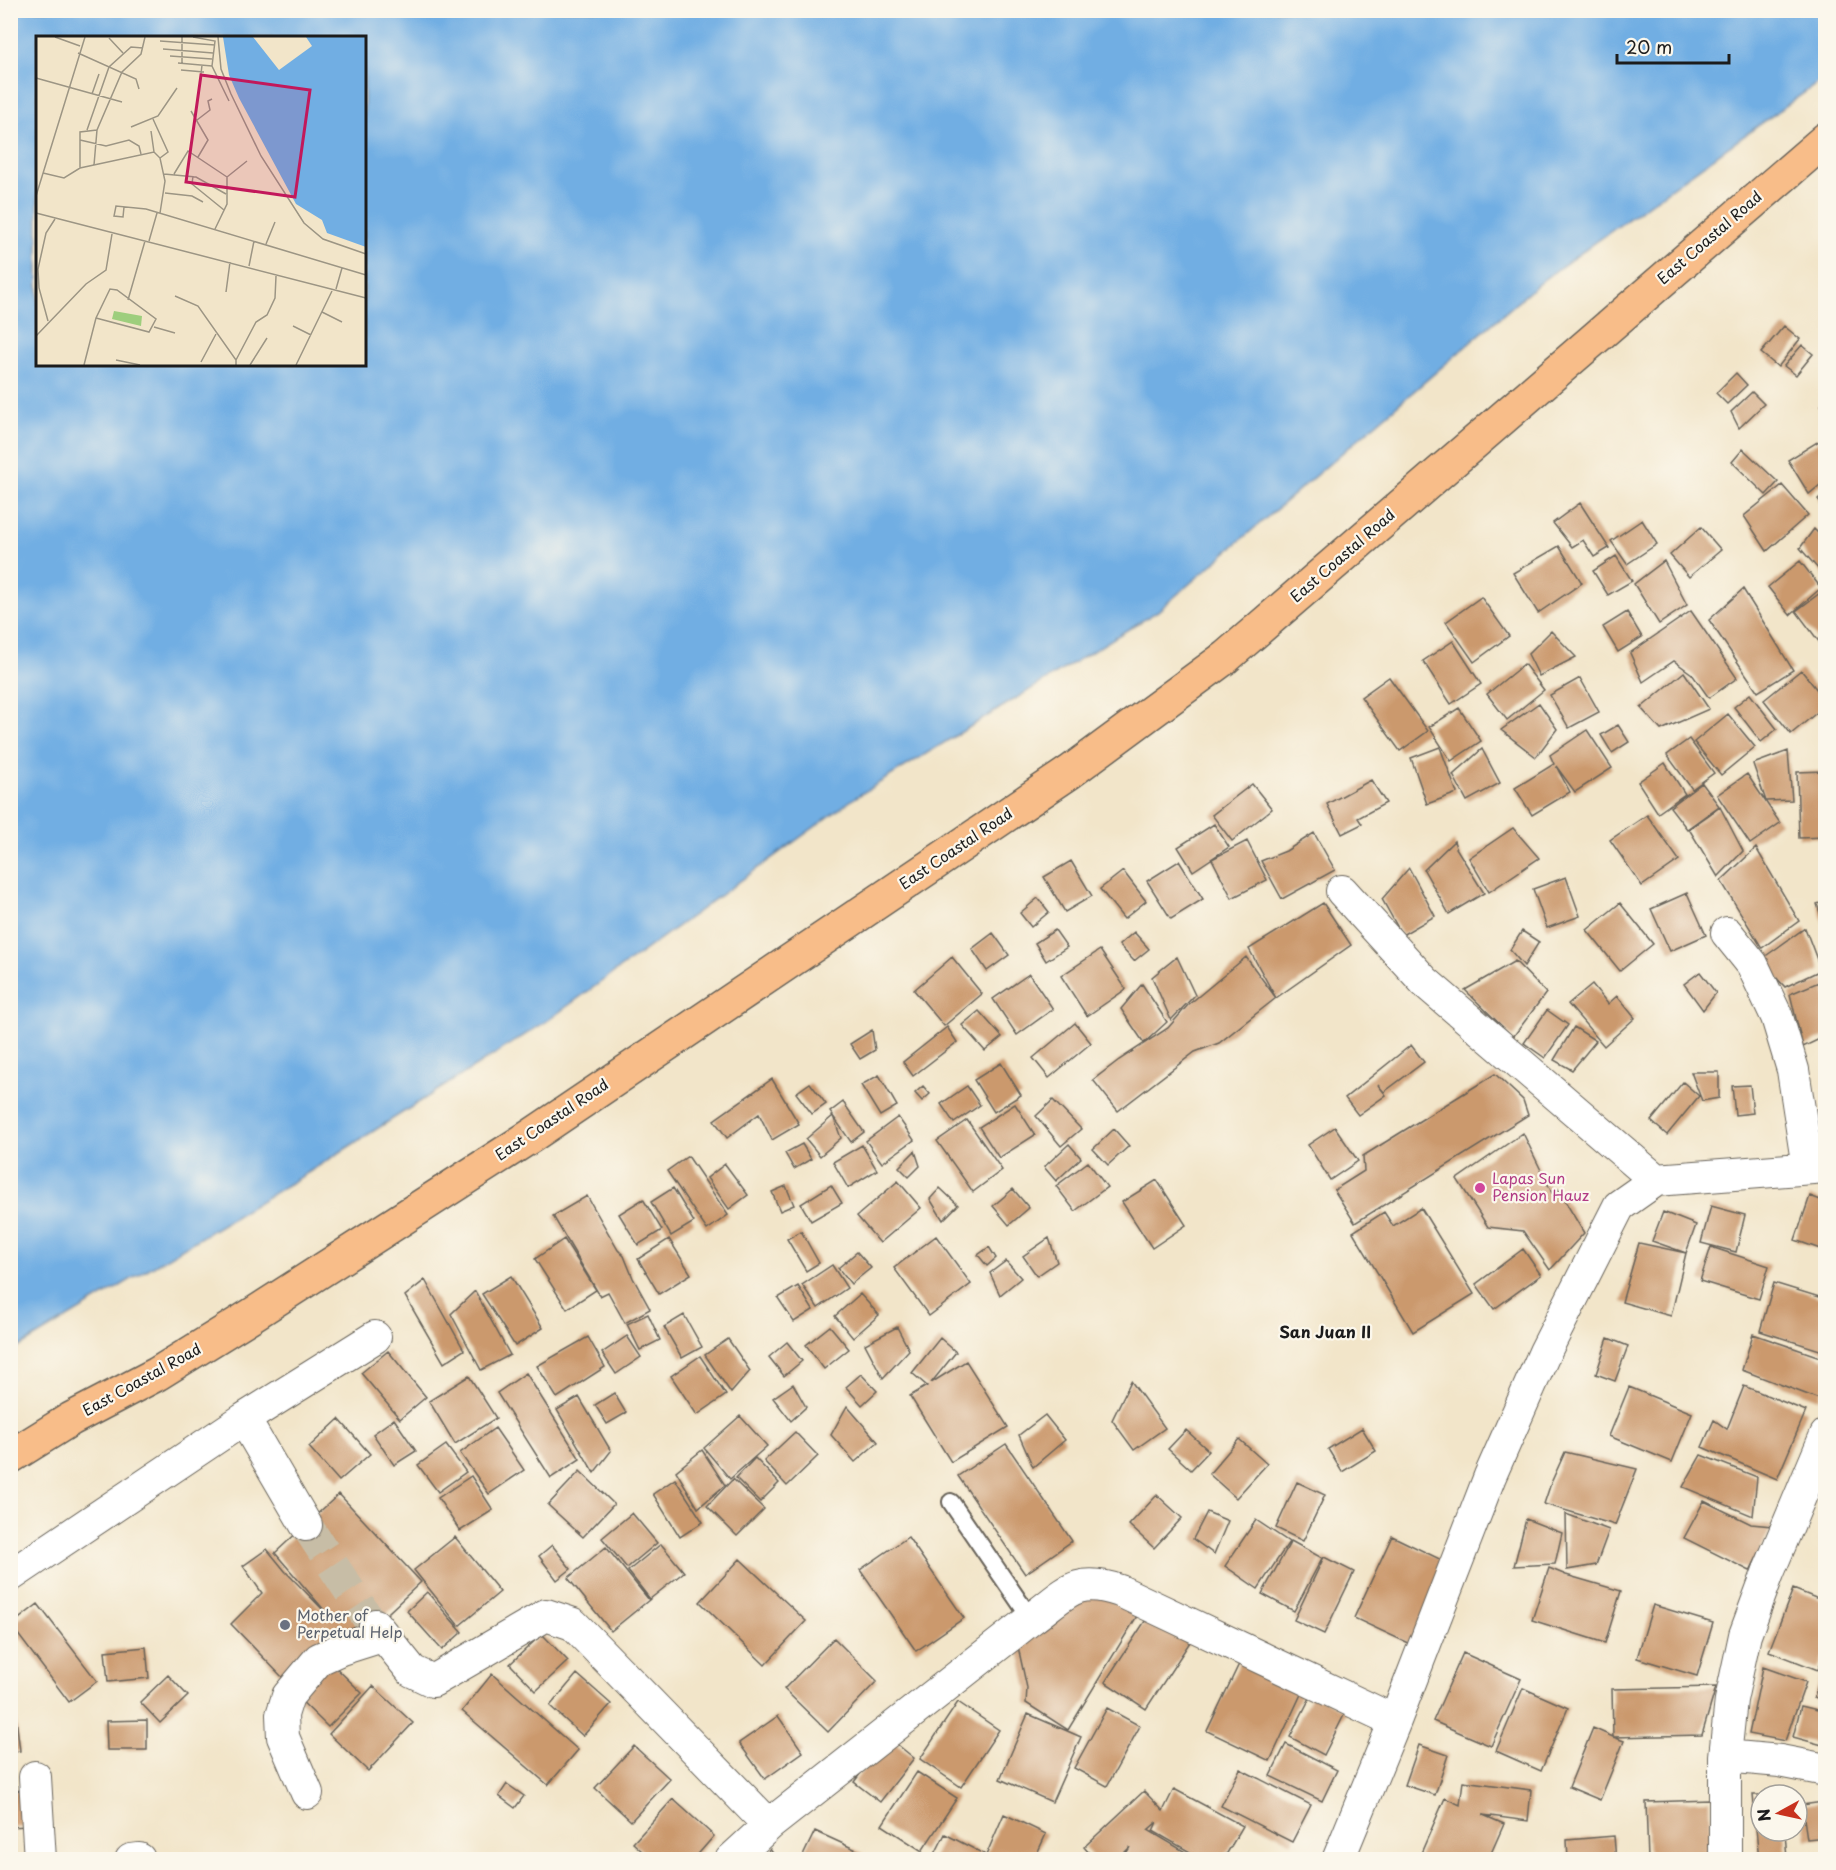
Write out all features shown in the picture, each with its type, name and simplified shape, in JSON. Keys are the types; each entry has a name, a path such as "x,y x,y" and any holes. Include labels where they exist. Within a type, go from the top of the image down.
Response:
{"main road":[{"name":"East Coastal Road","path":"10,1457 71,1419 166,1368 252,1316 492,1161 1070,772 1226,657 1826,139"}],"street":[{"path":"1342,891 1425,982 1656,1180"},
{"path":"1338,1860 1395,1721 1490,1476 1545,1352 1619,1206 1656,1180 1817,1168 1793,1070 1777,1017 1752,964 1727,933"},
{"path":"10,1576 244,1419 375,1337"},
{"path":"244,1419 306,1525"},
{"path":"1725,1860 1725,1756 1731,1700 1744,1635 1826,1435"},
{"path":"731,1860 769,1826 1031,1619 1077,1587 1094,1584 1120,1591 1395,1721"},
{"path":"307,1793 284,1737 282,1715 288,1696 319,1659 379,1630 412,1671 433,1681 546,1615 573,1624 769,1826"},
{"path":"1725,1756 1780,1761 1826,1770"},
{"path":"35,1777 40,1860"},
{"path":"131,1860 139,1859"}],"lane":[{"path":"951,1502 1031,1619"}],"water":[{"path":"11,10 1825,10 1826,77 1543,280 1158,611 856,797 547,1021 309,1172 11,1352"}],"building":[{"path":"1784,326 1800,339 1778,367 1761,353"},
{"path":"1802,345 1813,354 1796,375 1784,366"},
{"path":"1736,373 1747,385 1727,404 1716,393"},
{"path":"1752,392 1764,404 1739,428 1731,412"},
{"path":"1826,402 1826,416 1821,405"},
{"path":"1822,439 1826,450 1826,480 1809,494 1788,460"},
{"path":"1743,449 1778,482 1766,495 1732,462"},
{"path":"1782,485 1808,515 1767,551 1744,516"},
{"path":"1826,492 1826,509 1818,499"},
{"path":"1580,503 1609,548 1594,557 1583,540 1572,547 1553,523"},
{"path":"1642,520 1657,544 1627,564 1611,541"},
{"path":"1701,527 1721,550 1689,577 1670,555"},
{"path":"1814,529 1826,541 1826,578 1800,548"},
{"path":"1559,546 1582,583 1538,613 1513,573"},
{"path":"1616,556 1632,581 1608,595 1593,571"},
{"path":"1664,561 1687,605 1659,624 1634,584"},
{"path":"1800,561 1821,588 1790,615 1768,587"},
{"path":"1743,589 1793,670 1758,692 1709,620"},
{"path":"1820,593 1826,601 1826,651 1796,611"},
{"path":"1481,597 1509,636 1474,662 1446,622"},
{"path":"1691,611 1737,678 1709,698 1692,674 1674,661 1643,682 1630,653"},
{"path":"1627,612 1642,637 1618,652 1603,627"},
{"path":"1551,631 1576,657 1539,676 1528,654"},
{"path":"1453,641 1481,684 1451,704 1423,661"},
{"path":"1524,664 1544,690 1507,720 1487,694"},
{"path":"1801,670 1826,701 1826,705 1791,734 1764,700"},
{"path":"1684,672 1709,709 1661,730 1641,708"},
{"path":"1389,677 1428,731 1400,751 1361,697"},
{"path":"1580,678 1599,712 1569,728 1550,695"},
{"path":"1750,694 1777,729 1761,742 1734,707"},
{"path":"1539,703 1557,729 1536,757 1501,730"},
{"path":"1459,708 1481,741 1451,761 1429,727"},
{"path":"1728,714 1755,747 1721,775 1694,742"},
{"path":"1618,725 1629,742 1612,753 1601,735"},
{"path":"1587,730 1612,768 1575,792 1556,766 1570,792 1532,815 1515,788 1554,764 1550,755"},
{"path":"1689,739 1714,773 1692,789 1667,755"},
{"path":"1440,747 1457,793 1427,804 1411,758"},
{"path":"1482,749 1500,783 1467,801 1453,775"},
{"path":"1788,751 1792,800 1766,801 1753,764"},
{"path":"1665,763 1685,794 1658,813 1638,782"},
{"path":"1826,771 1826,837 1799,838 1797,772"},
{"path":"1747,774 1780,823 1750,844 1717,795"},
{"path":"1371,780 1386,803 1358,818 1362,824 1342,834 1327,804"},
{"path":"1702,783 1719,806 1687,829 1670,807"},
{"path":"1252,784 1272,809 1232,841 1212,815"},
{"path":"1720,807 1743,851 1718,877 1689,829"},
{"path":"1647,815 1679,860 1642,886 1610,840"},
{"path":"1214,824 1229,847 1193,871 1178,847"},
{"path":"1513,828 1539,858 1489,892 1469,858"},
{"path":"1314,833 1335,870 1282,899 1261,861 1286,851"},
{"path":"1247,841 1267,880 1232,898 1212,859"},
{"path":"1454,841 1484,893 1449,914 1424,870"},
{"path":"1756,848 1799,921 1762,948 1721,881"},
{"path":"1071,861 1092,896 1065,912 1044,877"},
{"path":"1179,861 1203,899 1171,919 1147,881"},
{"path":"1409,868 1435,916 1402,935 1382,899"},
{"path":"1123,871 1146,901 1124,919 1100,889"},
{"path":"1566,877 1580,916 1547,928 1533,889"},
{"path":"1687,893 1706,935 1670,951 1651,909"},
{"path":"1038,898 1049,912 1031,927 1020,913"},
{"path":"1826,901 1826,928 1825,928 1817,904"},
{"path":"1323,903 1351,945 1276,998 1249,949"},
{"path":"1620,903 1653,944 1620,971 1587,930"},
{"path":"1805,928 1821,970 1785,987 1760,960"},
{"path":"1055,930 1067,947 1046,961 1035,943"},
{"path":"1522,931 1539,942 1524,966 1510,950"},
{"path":"1134,932 1149,949 1134,961 1119,945"},
{"path":"993,933 1009,955 987,971 972,949"},
{"path":"1100,950 1126,989 1087,1016 1061,976"},
{"path":"952,957 982,994 944,1026 914,990"},
{"path":"1177,957 1195,995 1171,1020 1152,977"},
{"path":"1246,957 1276,998 1219,1043 1195,1052 1118,1111 1093,1080 1168,1028 1188,1005"},
{"path":"1515,961 1546,993 1513,1037 1465,990"},
{"path":"1700,972 1716,993 1703,1010 1684,984"},
{"path":"1029,974 1053,1009 1017,1035 993,999"},
{"path":"1826,979 1826,1036 1803,1047 1790,994"},
{"path":"1142,984 1167,1022 1144,1043 1121,1009"},
{"path":"1592,984 1608,1004 1617,996 1635,1018 1604,1046 1568,1004"},
{"path":"1547,1010 1568,1025 1545,1058 1524,1043"},
{"path":"979,1011 1002,1037 985,1051 962,1025"},
{"path":"1075,1023 1091,1043 1049,1078 1033,1058"},
{"path":"947,1027 957,1042 913,1076 903,1062"},
{"path":"1574,1027 1596,1041 1572,1070 1554,1060"},
{"path":"872,1030 875,1050 860,1059 850,1044"},
{"path":"1411,1045 1424,1062 1384,1092 1378,1085 1386,1095 1358,1115 1345,1098"},
{"path":"1001,1063 1021,1095 994,1112 974,1080"},
{"path":"1691,1072 1719,1072 1719,1098 1702,1101"},
{"path":"1495,1074 1523,1100 1528,1115 1355,1223 1334,1190 1364,1171 1363,1156"},
{"path":"879,1075 897,1106 880,1116 861,1085"},
{"path":"772,1079 799,1124 772,1140 759,1114 727,1138 714,1120"},
{"path":"1683,1082 1699,1096 1667,1135 1651,1121"},
{"path":"810,1083 826,1104 812,1114 796,1093"},
{"path":"1750,1085 1753,1113 1735,1115 1732,1086"},
{"path":"923,1086 930,1094 922,1101 915,1093"},
{"path":"967,1086 980,1105 954,1123 941,1104"},
{"path":"1053,1100 1081,1129 1061,1146 1036,1116"},
{"path":"843,1102 864,1132 851,1142 830,1112"},
{"path":"1015,1104 1035,1135 999,1158 979,1127"},
{"path":"833,1116 841,1138 820,1156 806,1139"},
{"path":"898,1117 914,1140 882,1163 866,1141"},
{"path":"967,1120 1002,1170 973,1192 937,1141"},
{"path":"1335,1127 1358,1161 1330,1180 1308,1145"},
{"path":"1114,1129 1129,1146 1108,1165 1093,1149"},
{"path":"1523,1133 1552,1193 1558,1189 1584,1233 1550,1270 1523,1231 1488,1227 1457,1179"},
{"path":"802,1144 811,1159 794,1169 785,1153"},
{"path":"1069,1144 1081,1158 1056,1181 1044,1167"},
{"path":"862,1145 877,1170 848,1188 833,1162"},
{"path":"915,1151 920,1166 909,1177 899,1167"},
{"path":"688,1156 728,1215 707,1230 667,1171"},
{"path":"1088,1162 1107,1187 1075,1211 1056,1186"},
{"path":"725,1164 748,1195 729,1209 707,1178"},
{"path":"1157,1180 1186,1225 1152,1248 1122,1202"},
{"path":"898,1181 921,1208 880,1243 857,1216"},
{"path":"831,1185 842,1203 811,1221 801,1204"},
{"path":"786,1186 794,1205 780,1211 772,1192"},
{"path":"673,1188 694,1222 671,1236 651,1202"},
{"path":"940,1188 958,1205 943,1220 930,1199"},
{"path":"1013,1189 1029,1208 1009,1225 993,1206"},
{"path":"587,1196 618,1250 624,1256 650,1309 625,1323 608,1292 600,1296 553,1216"},
{"path":"1810,1196 1826,1202 1826,1244 1823,1250 1795,1240"},
{"path":"643,1199 662,1230 638,1245 619,1214"},
{"path":"1711,1206 1745,1215 1736,1252 1701,1243"},
{"path":"1421,1208 1474,1294 1413,1332 1353,1232 1384,1212 1393,1226"},
{"path":"1663,1212 1696,1225 1686,1253 1652,1241"},
{"path":"801,1231 819,1263 806,1271 787,1239"},
{"path":"936,1236 971,1284 929,1316 894,1268"},
{"path":"1049,1238 1057,1262 1037,1276 1023,1256"},
{"path":"564,1239 596,1290 567,1309 535,1259"},
{"path":"669,1239 691,1274 659,1294 638,1259"},
{"path":"1639,1243 1686,1253 1671,1316 1622,1302"},
{"path":"989,1247 996,1258 987,1266 978,1255"},
{"path":"1711,1247 1769,1266 1759,1299 1700,1281"},
{"path":"1523,1249 1541,1275 1494,1309 1476,1284"},
{"path":"857,1252 871,1268 851,1284 838,1268"},
{"path":"1006,1261 1021,1278 1000,1295 990,1273"},
{"path":"832,1265 847,1288 818,1308 802,1285"},
{"path":"511,1276 543,1328 515,1346 482,1294"},
{"path":"425,1280 464,1350 444,1363 405,1296"},
{"path":"1774,1283 1826,1299 1826,1352 1760,1331"},
{"path":"798,1286 813,1310 794,1322 778,1298"},
{"path":"475,1291 510,1355 481,1370 451,1314"},
{"path":"860,1294 879,1315 853,1338 835,1316"},
{"path":"648,1314 660,1340 640,1350 627,1324"},
{"path":"684,1315 702,1347 682,1358 664,1327"},
{"path":"830,1326 849,1349 824,1369 806,1345"},
{"path":"897,1327 909,1350 883,1378 865,1344"},
{"path":"1753,1334 1826,1359 1826,1381 1819,1399 1742,1370"},
{"path":"627,1336 641,1357 616,1374 602,1353"},
{"path":"588,1337 605,1367 557,1398 537,1366"},
{"path":"940,1338 956,1352 931,1383 966,1361 1008,1427 951,1462 910,1396 927,1386 912,1373"},
{"path":"1608,1338 1628,1346 1615,1381 1596,1374"},
{"path":"728,1339 750,1371 731,1393 705,1355"},
{"path":"787,1342 802,1361 784,1376 769,1357"},
{"path":"388,1351 426,1397 400,1419 361,1373"},
{"path":"700,1356 726,1395 697,1415 671,1376"},
{"path":"526,1373 580,1459 551,1478 497,1393"},
{"path":"861,1374 877,1391 862,1405 846,1387"},
{"path":"469,1376 496,1418 455,1444 429,1401"},
{"path":"1131,1381 1165,1428 1134,1450 1112,1420"},
{"path":"793,1384 806,1407 791,1421 773,1398"},
{"path":"1744,1386 1806,1411 1777,1479 1702,1447 1714,1420 1727,1429"},
{"path":"1629,1387 1692,1413 1672,1462 1609,1436"},
{"path":"614,1393 626,1413 607,1424 595,1405"},
{"path":"579,1397 611,1451 594,1473 557,1410"},
{"path":"847,1406 878,1442 855,1462 831,1435"},
{"path":"1045,1415 1065,1440 1033,1467 1019,1435"},
{"path":"740,1416 767,1446 730,1479 704,1448"},
{"path":"339,1419 370,1454 339,1481 309,1447"},
{"path":"394,1419 416,1451 394,1465 373,1434"},
{"path":"495,1428 524,1470 489,1494 460,1453"},
{"path":"1362,1428 1376,1451 1342,1472 1328,1449"},
{"path":"1186,1430 1209,1451 1191,1470 1168,1449"},
{"path":"795,1432 818,1456 787,1486 764,1461"},
{"path":"1239,1439 1267,1464 1236,1498 1209,1474"},
{"path":"1006,1444 1072,1541 1025,1574 958,1476"},
{"path":"446,1445 466,1472 438,1492 418,1465"},
{"path":"702,1450 725,1485 698,1508 676,1471"},
{"path":"1565,1452 1637,1469 1615,1525 1544,1504"},
{"path":"1701,1455 1757,1477 1753,1516 1683,1487"},
{"path":"755,1458 779,1483 760,1502 736,1478"},
{"path":"580,1471 614,1504 583,1537 548,1505"},
{"path":"471,1476 493,1510 460,1531 438,1498"},
{"path":"675,1479 703,1522 680,1537 653,1494"},
{"path":"733,1479 764,1509 737,1536 707,1506"},
{"path":"1297,1482 1325,1495 1303,1541 1276,1528"},
{"path":"339,1494 421,1582 375,1625 352,1636 339,1627 285,1680 231,1624 262,1593 243,1566 267,1549 332,1619 275,1553"},
{"path":"1157,1495 1182,1518 1154,1548 1129,1525"},
{"path":"1704,1501 1751,1524 1772,1526 1750,1571 1684,1538"},
{"path":"1207,1512 1228,1521 1214,1554 1193,1539"},
{"path":"632,1513 657,1543 627,1568 602,1538"},
{"path":"1566,1514 1609,1530 1596,1565 1567,1570"},
{"path":"1526,1519 1562,1533 1555,1564 1514,1566"},
{"path":"1256,1520 1289,1542 1258,1589 1225,1566"},
{"path":"1392,1536 1450,1564 1412,1645 1354,1618"},
{"path":"455,1537 500,1592 459,1626 414,1570"},
{"path":"908,1537 964,1618 916,1651 860,1570"},
{"path":"1291,1541 1322,1558 1294,1611 1262,1594"},
{"path":"661,1544 684,1572 650,1599 628,1571"},
{"path":"552,1545 571,1569 557,1580 539,1556"},
{"path":"606,1547 649,1600 611,1631 568,1578"},
{"path":"1324,1557 1354,1572 1324,1634 1294,1620"},
{"path":"740,1559 806,1621 765,1665 700,1602"},
{"path":"1549,1568 1621,1591 1605,1643 1532,1620"},
{"path":"1793,1589 1826,1602 1826,1650 1818,1670 1769,1651"},
{"path":"1095,1590 1137,1616 1068,1730 1026,1703 1027,1688 1017,1642"},
{"path":"427,1592 462,1632 442,1650 407,1611"},
{"path":"38,1604 97,1681 69,1702 11,1625"},
{"path":"1653,1605 1713,1623 1697,1676 1637,1658"},
{"path":"1149,1615 1190,1642 1146,1709 1105,1682"},
{"path":"542,1634 568,1661 536,1691 510,1664"},
{"path":"834,1638 877,1681 828,1732 784,1689"},
{"path":"146,1647 149,1678 108,1682 105,1651"},
{"path":"1463,1653 1521,1679 1491,1746 1433,1721"},
{"path":"326,1658 362,1693 328,1727 292,1692"},
{"path":"1240,1662 1302,1692 1270,1761 1207,1731"},
{"path":"1826,1662 1826,1702 1814,1698"},
{"path":"1763,1667 1806,1682 1785,1741 1749,1734"},
{"path":"492,1674 578,1750 548,1785 462,1711"},
{"path":"577,1674 611,1704 583,1736 550,1706"},
{"path":"168,1675 188,1696 160,1723 140,1702"},
{"path":"373,1686 413,1723 368,1771 329,1734"},
{"path":"1716,1687 1702,1735 1613,1737 1612,1689"},
{"path":"1523,1688 1568,1708 1541,1771 1496,1751"},
{"path":"1312,1694 1346,1711 1324,1755 1290,1737"},
{"path":"958,1702 999,1730 961,1787 920,1759"},
{"path":"1801,1706 1826,1712 1826,1746 1793,1737"},
{"path":"1107,1708 1140,1726 1107,1786 1074,1768"},
{"path":"1028,1714 1081,1737 1052,1802 1000,1779"},
{"path":"778,1716 803,1752 765,1779 739,1743"},
{"path":"10,1718 16,1718 20,1751 10,1753"},
{"path":"147,1720 147,1750 107,1750 106,1721"},
{"path":"1593,1728 1624,1741 1600,1800 1569,1787"},
{"path":"888,1737 914,1758 880,1802 854,1782"},
{"path":"1286,1744 1337,1770 1322,1801 1270,1776"},
{"path":"1419,1745 1448,1755 1435,1795 1405,1785"},
{"path":"634,1746 670,1779 631,1821 595,1788"},
{"path":"1240,1769 1311,1805 1292,1842 1221,1806"},
{"path":"917,1772 957,1798 922,1851 882,1825"},
{"path":"1463,1781 1531,1790 1528,1821 1483,1815 1504,1824 1488,1860 1418,1860 1445,1798 1460,1805"},
{"path":"507,1784 524,1796 515,1808 499,1796"},
{"path":"1174,1789 1243,1826 1223,1860 1204,1860 1153,1831 1157,1822 1148,1830 1192,1856 1190,1860 1129,1860 1124,1857 1130,1847 1117,1860 1095,1860 1084,1847 1144,1791 1163,1811"},
{"path":"25,1790 28,1826 10,1827 10,1791"},
{"path":"673,1799 714,1836 693,1860 652,1860 633,1843"},
{"path":"1710,1800 1712,1860 1648,1860 1646,1802"},
{"path":"1823,1802 1826,1837 1809,1839 1809,1804"},
{"path":"1004,1814 1046,1834 1034,1860 984,1860"},
{"path":"815,1831 863,1853 860,1860 801,1860"},
{"path":"945,1834 984,1854 981,1860 937,1860 933,1858"},
{"path":"1614,1836 1616,1860 1568,1860 1567,1840"},
{"path":"1757,1843 1786,1843 1787,1860 1759,1860"},
{"path":"770,1849 777,1860 762,1860"}],"tunnel":[{"path":"306,1525 367,1617 375,1625"}],"place":[{"name":"Lapas Sun Pension Hauz","path":"1480,1188"},
{"name":"Mother of Perpetual Help","path":"285,1625"}],"district":[{"name":"San Juan II","path":"1325,1332"}]}
